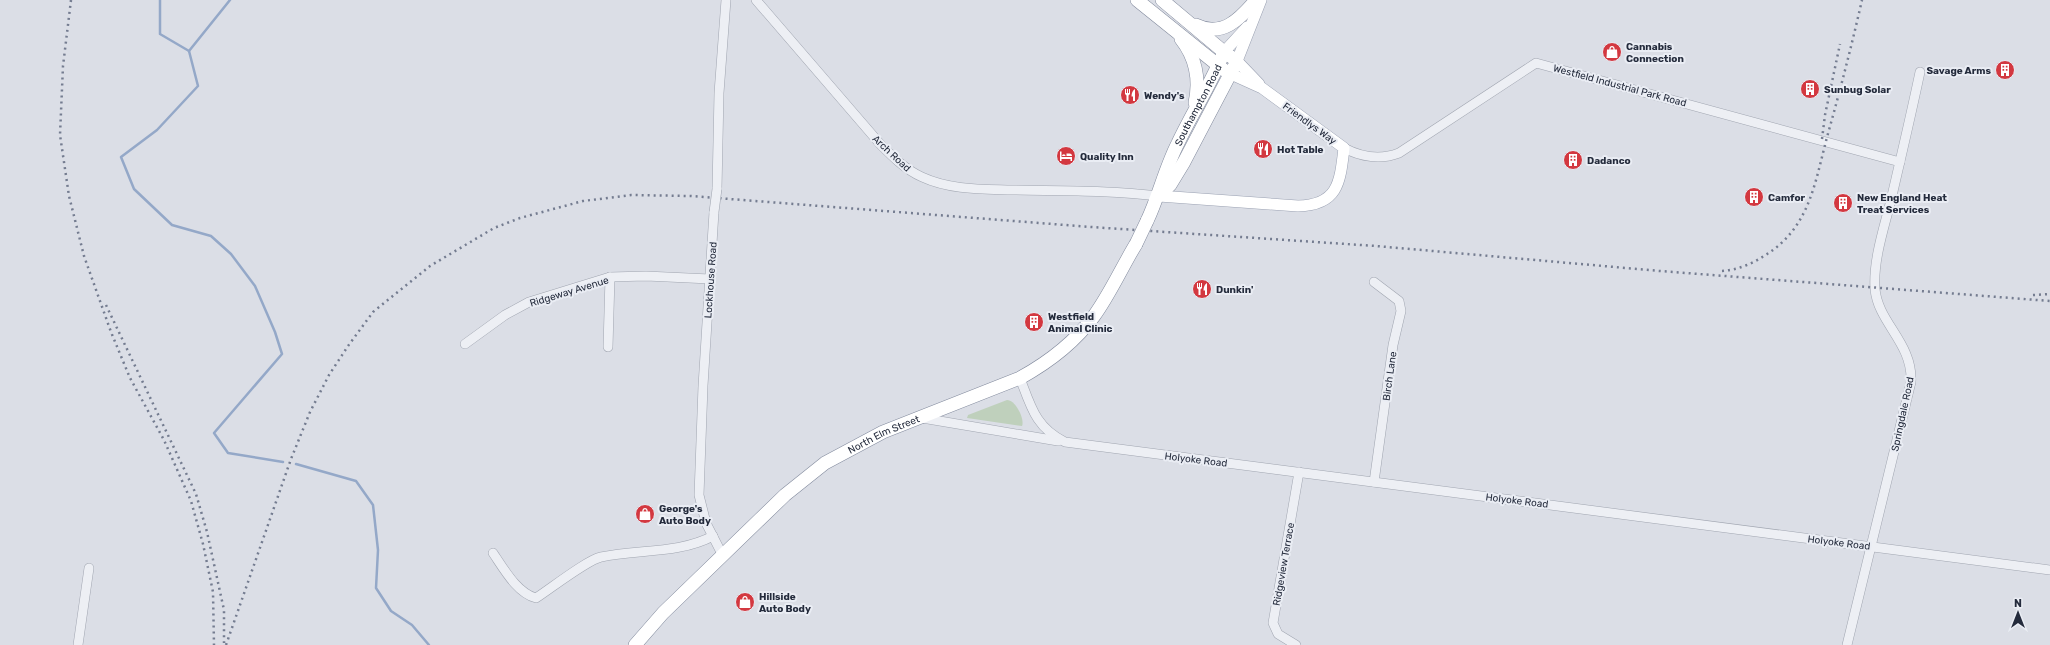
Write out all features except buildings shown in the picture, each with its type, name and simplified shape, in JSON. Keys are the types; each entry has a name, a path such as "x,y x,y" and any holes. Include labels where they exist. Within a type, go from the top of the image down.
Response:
{"highway":[{"path":"1138,0 1167,23 1182,40 1195,63 1198,87 1193,115"},
{"path":"1162,0 1184,19 1207,30 1221,28 1242,16 1256,0"},
{"name":"Friendlys Way","path":"1184,19 1237,61"},
{"name":"Friendlys Way","path":"1167,23 1218,66 1231,74"},
{"name":"Southampton Road","path":"1136,244 1159,196 1177,144 1224,52"},
{"name":"Southampton Road","path":"1159,196 1170,186 1177,175 1237,61"},
{"name":"North Elm Street","path":"635,645 663,613 785,495 825,463 883,432 922,418 1020,378 1040,367 1064,349 1094,316 1136,244"}],"main road":[{"name":"Southampton Road","path":"1237,61 1261,0"},
{"name":"Southampton Road","path":"1224,52 1252,22"},
{"name":"Friendlys Way","path":"1237,61 1262,88 1344,148"},
{"name":"Friendlys Way","path":"1231,74 1262,88"},
{"path":"1159,196 1286,206 1318,204 1329,198 1336,185 1341,170 1344,148"}],"street":[{"name":"Lockhouse Road","path":"723,556 701,508 699,483 711,252 717,189 719,93 726,0"},
{"name":"Arch Road","path":"756,0 881,145 904,167 920,177 941,184 968,188 1135,193 1159,196"},
{"name":"Westfield Industrial Park Road","path":"1360,155 1380,157 1399,153 1536,63 1900,162"},
{"name":"Springdale Road","path":"1847,645 1911,382 1911,368 1907,356 1900,340 1881,310 1875,288 1881,244 1920,72"},
{"name":"Friendlys Way","path":"1344,148 1360,155"},
{"name":"Ridgeway Avenue","path":"465,344 505,315 529,302 610,277 646,276 710,279"},
{"path":"608,347 610,277"},
{"name":"Birch Lane","path":"1374,282 1399,301 1400,311 1393,345 1374,482"},
{"name":"Holyoke Road","path":"1020,378 1037,420 1052,436 1065,442 2050,570"},
{"path":"922,418 1065,442"},
{"name":"Ridgeview Terrace","path":"1296,645 1278,634 1273,623 1299,472"},
{"path":"492,553 510,577 528,596 536,598 600,557 680,547 703,542 713,536"},
{"path":"78,645 89,568"}],"green space":[{"path":"1007,400 1014,403 1019,411 1023,423 1022,426 967,418 968,415"}],"waterway":[{"path":"160,0 160,34 189,51 198,86 157,130 121,157 134,189 172,225 211,236 231,254 255,286 275,332 282,354 214,433 228,453 283,462"},
{"path":"189,51 230,0"},
{"path":"296,464 356,481 373,505 378,550 376,588 391,611 412,625 429,645"}],"railway":[{"path":"71,0 63,66 60,135 69,196 84,256 111,332 130,378 164,440 191,501 203,544 213,592 214,645"},
{"path":"1722,271 1744,266 1764,256 1780,244 1792,231 1802,216 1815,184 1862,0"},
{"path":"1822,139 1825,115 1840,44"},
{"path":"226,645 291,459 310,412 329,375 373,312 430,266 494,228 520,218 583,201 631,195 691,196 1091,227 1376,246 1660,271 2050,301"},
{"path":"2033,295 2050,294"},
{"path":"106,305 196,494 207,532 224,610 224,643"}],"place":[{"name":"Cannabis Connection","path":"1612,52"},
{"name":"Savage Arms","path":"2005,70"},
{"name":"Sunbug Solar","path":"1810,89"},
{"name":"Wendy's","path":"1130,95"},
{"name":"Hot Table","path":"1263,149"},
{"name":"Quality Inn","path":"1066,156"},
{"name":"Dadanco","path":"1573,160"},
{"name":"Camfor","path":"1754,197"},
{"name":"New England Heat Treat Services","path":"1843,203"},
{"name":"Dunkin'","path":"1202,289"},
{"name":"Westfield Animal Clinic","path":"1034,322"},
{"name":"George's Auto Body","path":"645,514"},
{"name":"Hillside Auto Body","path":"745,602"}]}
